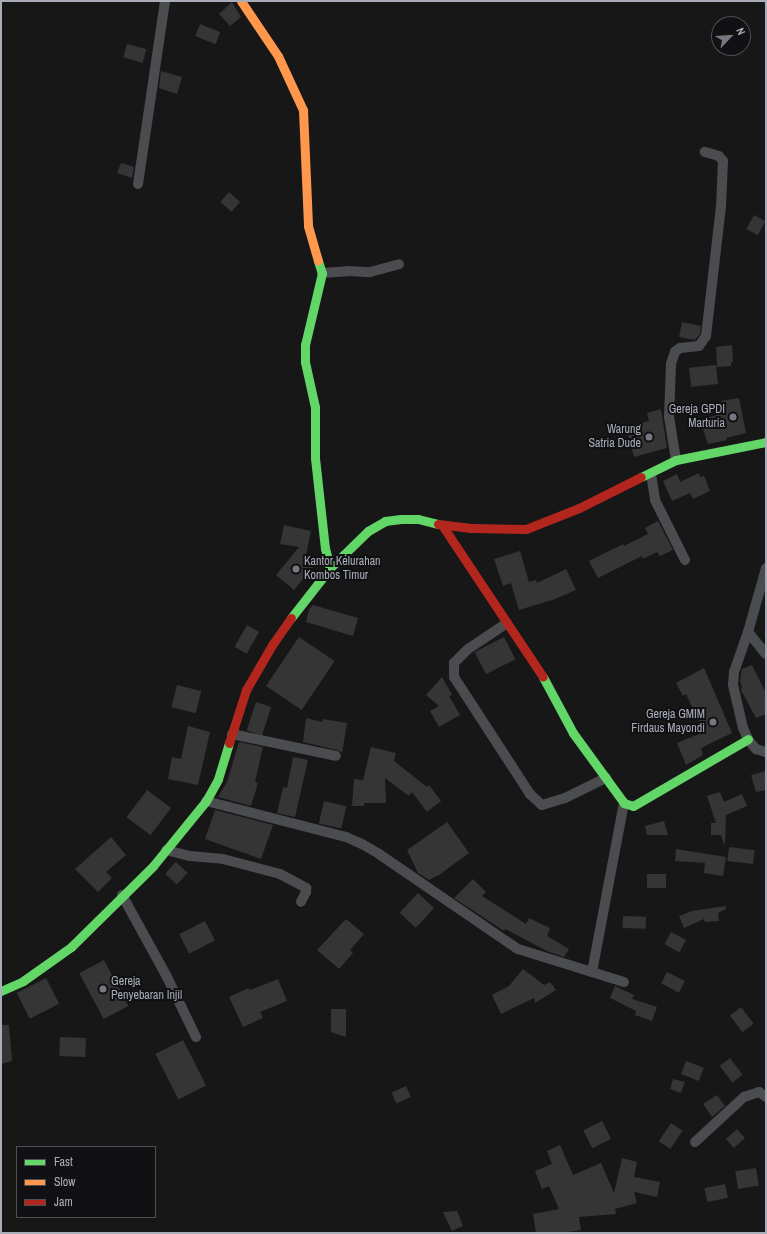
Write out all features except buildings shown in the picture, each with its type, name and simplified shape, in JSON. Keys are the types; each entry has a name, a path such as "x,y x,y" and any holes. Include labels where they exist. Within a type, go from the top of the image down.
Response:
{"street":[{"path":"138,184 165,1"},
{"path":"241,1 278,56 303,110 308,226 313,248 322,273 305,345 305,362 315,406 315,458 325,548 330,568"},
{"path":"676,460 669,417 671,364 675,352 680,348 699,346 706,336 721,207 723,161 719,156 704,152"},
{"path":"322,273 348,271 370,272 399,264"},
{"path":"1,991 23,981 71,947 166,850 206,801 218,779 246,690 259,668 289,620 330,568 368,531 385,521 401,518 418,519 442,525 471,528 526,529 544,523 651,474 676,460 766,442"},
{"path":"651,474 655,500 685,560"},
{"path":"442,525 542,675 573,733 624,804 633,806 748,739"},
{"path":"766,568 748,632 734,672 733,685 736,704 748,739 756,749 766,752"},
{"path":"507,623 468,649 454,663 454,677 530,794 542,805 565,798 606,778"},
{"path":"748,632 766,654"},
{"path":"232,734 336,756"},
{"path":"206,801 346,837 380,854 518,949 624,982"},
{"path":"592,972 624,804"},
{"path":"166,850 190,856 223,859 280,874 306,888 306,892 301,902"},
{"path":"122,895 166,975 196,1037"},
{"path":"695,1142 744,1097 759,1092 766,1097"}],"traffic: fast":[{"path":"318,261 322,273 305,345 305,362 315,407 315,458 325,548 330,568"},
{"path":"641,477 676,460 766,442"},
{"path":"291,618 330,568 368,531 385,521 401,519 418,519 438,524"},
{"path":"543,677 573,733 624,803 633,806 748,739"},
{"path":"1,991 23,981 71,947 153,866 206,801 218,779 229,743"}],"traffic: slow":[{"path":"241,1 278,56 303,110 308,226 318,261"}],"traffic: jam":[{"path":"438,524 471,528 526,529 579,508 641,477"},
{"path":"442,525 543,677"},
{"path":"229,743 246,690 272,645 291,618"}],"place":[{"name":"Gereja GPDI Marturia","path":"733,417"},
{"name":"Warung Satria Dude","path":"649,437"},
{"name":"Kantor Kelurahan Kombos Timur","path":"296,569"},
{"name":"Gereja GMIM Firdaus Mayondi","path":"713,722"},
{"name":"Gereja Penyebaran Injil","path":"103,989"}]}
